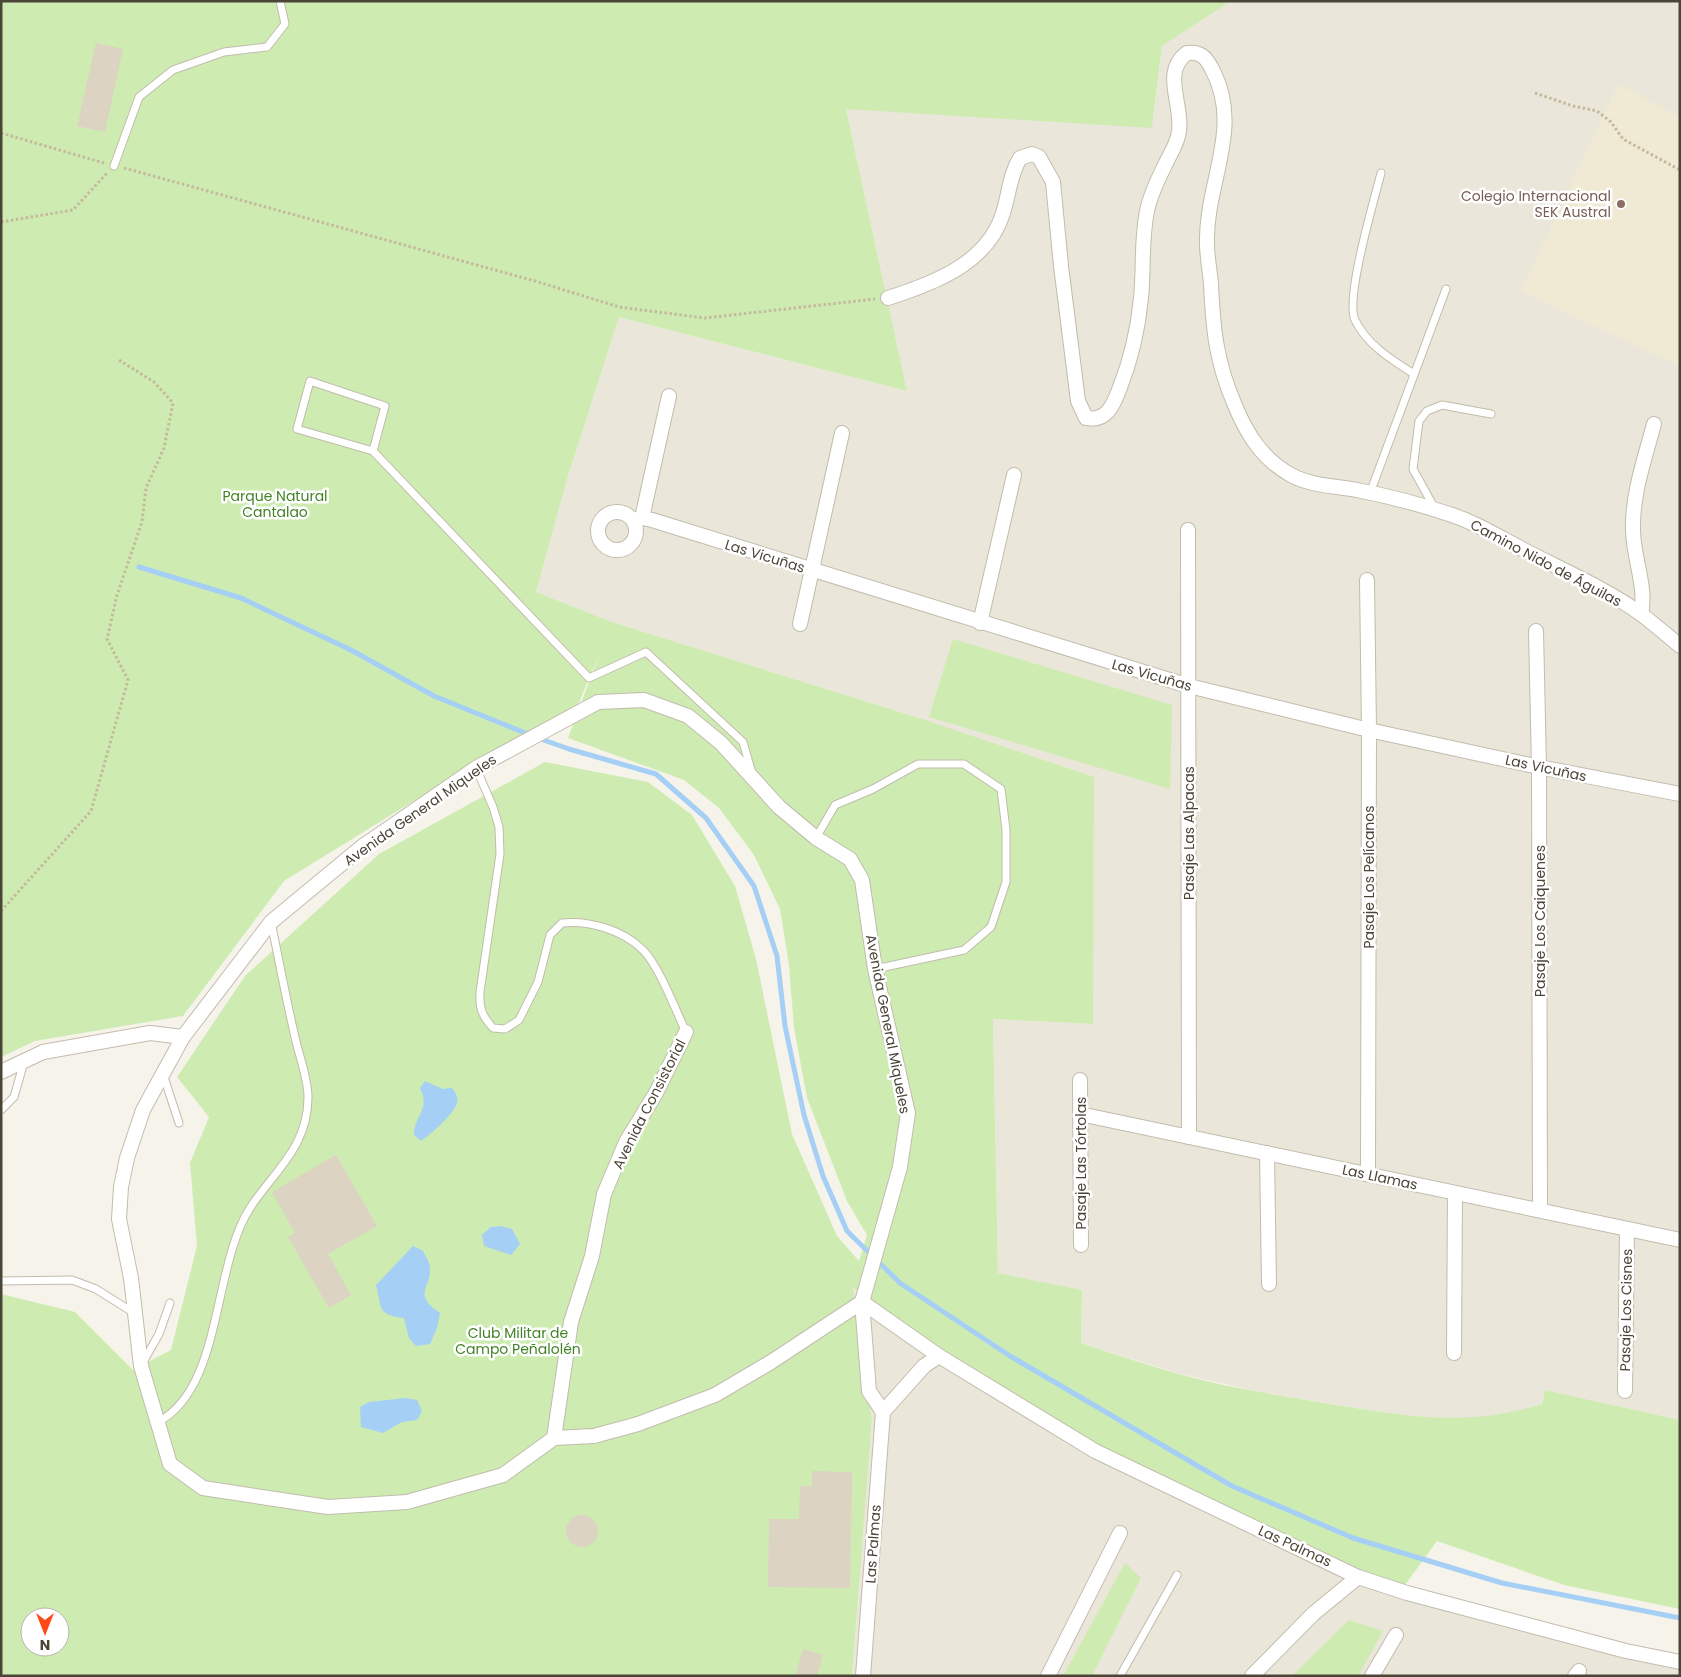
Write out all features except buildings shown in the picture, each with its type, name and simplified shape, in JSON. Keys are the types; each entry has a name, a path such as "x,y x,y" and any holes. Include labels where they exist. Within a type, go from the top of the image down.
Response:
{"street":[{"name":"Camino Nido de Águilas","path":"888,298 944,276 980,252 991,238 1002,217 1011,177 1020,158 1032,154 1039,157 1053,182 1062,282 1078,401 1086,418 1095,420 1104,417 1116,398 1129,365 1141,297 1141,252 1148,209 1179,133 1180,114 1174,81 1175,66 1177,61 1187,53 1201,54 1208,60 1217,78 1226,112 1222,155 1212,201 1206,242 1212,328 1220,365 1234,404 1256,447 1277,467 1308,482 1370,493 1402,501 1436,510 1483,528 1615,598 1641,614 1680,646"},
{"name":"Las Vicuñas","path":"669,396 638,520 812,570 1189,686 1369,730 1539,767 1680,794"},
{"path":"1641,614 1642,597 1633,541 1633,517 1636,496 1654,424"},
{"path":"800,624 842,434"},
{"path":"980,623 1014,474"},
{"name":"Pasaje Las Alpacas","path":"1188,530 1189,1137"},
{"name":"Pasaje Los Pelícanos","path":"1367,580 1369,730 1368,1174"},
{"name":"Pasaje Los Caiquenes","path":"1536,631 1539,767 1540,1210"},
{"name":"Avenida General Miqueles","path":"554,1438 503,1476 407,1502 328,1507 203,1488 170,1464 141,1366 131,1278 120,1219 121,1187 127,1158 144,1110 183,1036 271,922 363,846 476,768 557,722 598,702 644,700 688,716 721,743 779,807 816,838 850,859 862,880 875,969 908,1113 900,1167 883,1233 862,1302"},
{"name":"Avenida Consistorial","path":"554,1438 571,1322 592,1256 604,1194 626,1142 656,1093 686,1032"},
{"path":"1,1072 43,1052 150,1033 183,1036"},
{"name":"Pasaje Las Tórtolas","path":"1080,1080 1081,1245"},
{"name":"Las Llamas","path":"1080,1114 1680,1240"},
{"path":"1267,1153 1269,1284"},
{"path":"1454,1353 1455,1193"},
{"name":"Pasaje Los Cisnes","path":"1625,1391 1626,1229"},
{"path":"554,1438 594,1436 638,1424 714,1395 771,1362 862,1302 868,1391 883,1412 924,1366 939,1356"},
{"name":"Las Palmas","path":"862,1302 939,1356 1095,1452 1358,1577 1407,1593 1626,1651 1680,1662"},
{"name":"Las Palmas","path":"863,1676 883,1412"},
{"path":"1048,1676 1120,1533"},
{"path":"1252,1676 1313,1614 1358,1577"},
{"path":"1372,1676 1396,1635"}],"lane":[{"path":"114,166 139,98 173,70 224,52 267,47 285,24 280,1"},
{"path":"1381,173 1352,297 1354,319 1364,336 1384,355 1414,374"},
{"path":"1370,493 1446,289"},
{"path":"372,451 385,406 310,382 296,429 372,451 589,678 646,652 743,742 754,779"},
{"path":"1436,510 1413,469 1420,421 1427,411 1442,406 1491,414"},
{"path":"816,838 835,805 873,789 918,764 964,764 1002,789 1006,830 1006,882 991,927 964,950 875,969"},
{"path":"476,768 497,820 500,854 480,992 479,1006 484,1018 493,1028 505,1029 519,1020 538,982 550,935 562,923 575,921 619,932 644,950 666,987 686,1032"},
{"path":"158,1422 173,1414 185,1400 200,1372 233,1245 250,1209 291,1155 305,1129 308,1095 271,922"},
{"path":"1,1110 14,1097 24,1060"},
{"path":"163,1074 179,1123"},
{"path":"1,1281 72,1280 96,1289 134,1313"},
{"path":"141,1366 160,1334 170,1303"},
{"path":"1120,1676 1177,1575"}],"path":[{"path":"1535,92 1572,106 1597,111 1611,122 1623,139 1680,170"},
{"path":"1,133 114,166 535,281 619,307 705,318 888,298"},
{"path":"1,222 73,210 114,166"},
{"path":"1,911 91,811 128,680 107,639 117,595 142,522 146,488 164,448 173,404 154,382 118,360"}],"shaded area":[{"path":"1231,1 1680,1 1680,154 1522,291 1680,366 1680,1420 1545,1390 1542,1404 1512,1413 1464,1419 1410,1417 1264,1393 1177,1373 1081,1343 1082,1290 998,1273 993,1019 1093,1024 919,718 612,622 536,592 568,476 619,317 907,391 846,108 1153,123 1162,46"},
{"name":"Colegio Internacional SEK Austral","path":"1618,84 1680,117 1680,366 1521,291"},
{"path":"852,1288 950,1361 1402,1589 1680,1658 1680,1676 852,1676 872,1419"}],"green space":[{"path":"1,1 1231,1 1162,46 1152,128 846,109 907,391 619,317 568,476 536,592 612,622 919,718 1094,777 1093,1024 993,1019 998,1273 1082,1290 1081,1343 1163,1370 1215,1383 1363,1409 1439,1418 1489,1416 1542,1404 1545,1390 1680,1420 1680,1609 1564,1585 1437,1541 1402,1589 1340,1566 1101,1450 950,1361 853,1288 872,1419 852,1676 1,1676 1,1294 75,1312 133,1370 171,1350 197,1246 190,1163 209,1117 177,1077 245,976 379,854 545,762 648,782 692,815 735,886 756,959 792,1134 837,1236 859,1261 867,1235 847,1201 807,1098 794,1028 789,965 780,909 754,855 719,808 684,780 568,738 601,650 578,705 498,749 284,881 183,1016 35,1041 1,1057"},
{"path":"953,639 1172,705 1170,789 929,717"},
{"path":"1125,1563 1141,1578 1092,1676 1063,1676"},
{"path":"1349,1620 1383,1631 1358,1676 1292,1676"}],"water":[{"path":"425,1081 443,1089 452,1088 457,1101 455,1108 447,1118 421,1141 414,1135 416,1122 424,1102 420,1088"},
{"path":"500,1226 512,1229 520,1244 511,1255 484,1246 482,1235 491,1227"},
{"path":"413,1246 422,1250 428,1261 430,1275 425,1290 426,1300 440,1313 437,1328 430,1344 416,1346 409,1338 404,1318 389,1315 382,1309 376,1285"},
{"path":"405,1398 417,1400 422,1411 417,1420 402,1422 383,1433 361,1427 360,1407 369,1402"}],"waterway":[{"path":"139,567 241,598 351,650 434,696 530,735"},
{"path":"538,738 656,774 706,818 754,886 777,956 785,1026 804,1115 823,1176 847,1231 900,1283 1010,1356 1232,1486 1353,1538 1502,1583 1680,1618"}],"place":[{"name":"Colegio Internacional SEK Austral","path":"1621,204"}],"park label":[{"name":"Parque Natural Cantalao","path":"275,504"},
{"name":"Club Militar de Campo Peñalolén","path":"518,1342"}]}
